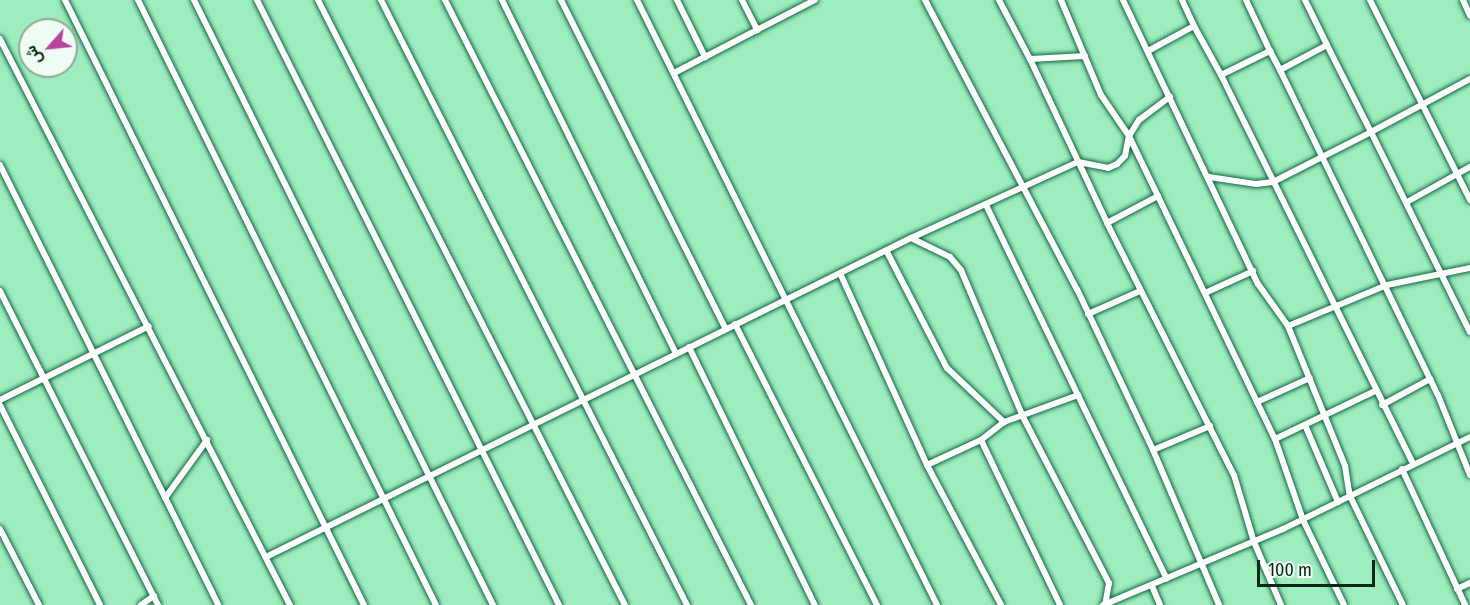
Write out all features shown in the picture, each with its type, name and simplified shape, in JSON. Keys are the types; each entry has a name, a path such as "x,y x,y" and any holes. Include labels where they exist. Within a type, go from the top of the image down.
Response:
{"street":[{"path":"65,0 364,605"},
{"path":"138,0 435,605"},
{"path":"194,0 493,605"},
{"path":"257,0 559,605"},
{"path":"318,0 625,605"},
{"path":"381,0 687,605"},
{"path":"445,0 751,605"},
{"path":"502,0 676,353"},
{"path":"561,0 726,329"},
{"path":"637,0 937,605"},
{"path":"677,0 705,57"},
{"path":"742,0 757,30"},
{"path":"674,73 757,30 802,3 815,0"},
{"path":"925,0 1089,314 1153,450 1200,565 1219,605"},
{"path":"999,0 1030,59 1140,291 1210,426 1245,502 1254,542 1281,605"},
{"path":"1061,0 1106,104 1130,136 1275,439 1303,520 1344,605"},
{"path":"1123,0 1253,271 1288,326 1345,466 1350,496 1403,605"},
{"path":"1182,0 1413,464"},
{"path":"1246,0 1322,160 1387,285 1470,475"},
{"path":"1305,0 1470,332"},
{"path":"1463,0 1470,16"},
{"path":"1373,1 1470,200"},
{"path":"1148,51 1194,26"},
{"path":"0,39 290,605"},
{"path":"1280,70 1327,45"},
{"path":"1221,75 1270,51"},
{"path":"1030,59 1085,56"},
{"path":"1209,177 1256,184 1273,182 1322,160 1470,80"},
{"path":"266,557 735,324 887,252 911,238 1078,162 1108,168 1117,164 1125,156 1130,136 1138,120 1170,97"},
{"path":"0,165 219,605"},
{"path":"1407,202 1470,167"},
{"path":"1107,223 1158,196"},
{"path":"986,205 1167,579"},
{"path":"911,238 950,257 961,270 1023,417 1109,584 1104,605"},
{"path":"887,252 947,368 1004,422"},
{"path":"1288,326 1387,285 1443,277 1470,268"},
{"path":"1206,293 1253,271"},
{"path":"840,273 927,465 1001,605"},
{"path":"0,291 158,605"},
{"path":"1089,314 1140,291"},
{"path":"735,324 878,605"},
{"path":"0,400 149,326"},
{"path":"689,347 815,605"},
{"path":"1257,402 1310,378"},
{"path":"1382,405 1430,379"},
{"path":"1275,439 1375,391"},
{"path":"927,465 981,440 1004,422 1023,417 1078,395"},
{"path":"0,405 100,605"},
{"path":"1305,425 1338,502"},
{"path":"1153,450 1210,426"},
{"path":"1104,605 1303,520 1470,437"},
{"path":"165,498 207,440"},
{"path":"981,440 1060,605"},
{"path":"1402,469 1465,605"},
{"path":"0,529 39,605"},
{"path":"1457,589 1470,583"},
{"path":"1152,586 1160,605"},
{"path":"141,605 154,597"}]}
